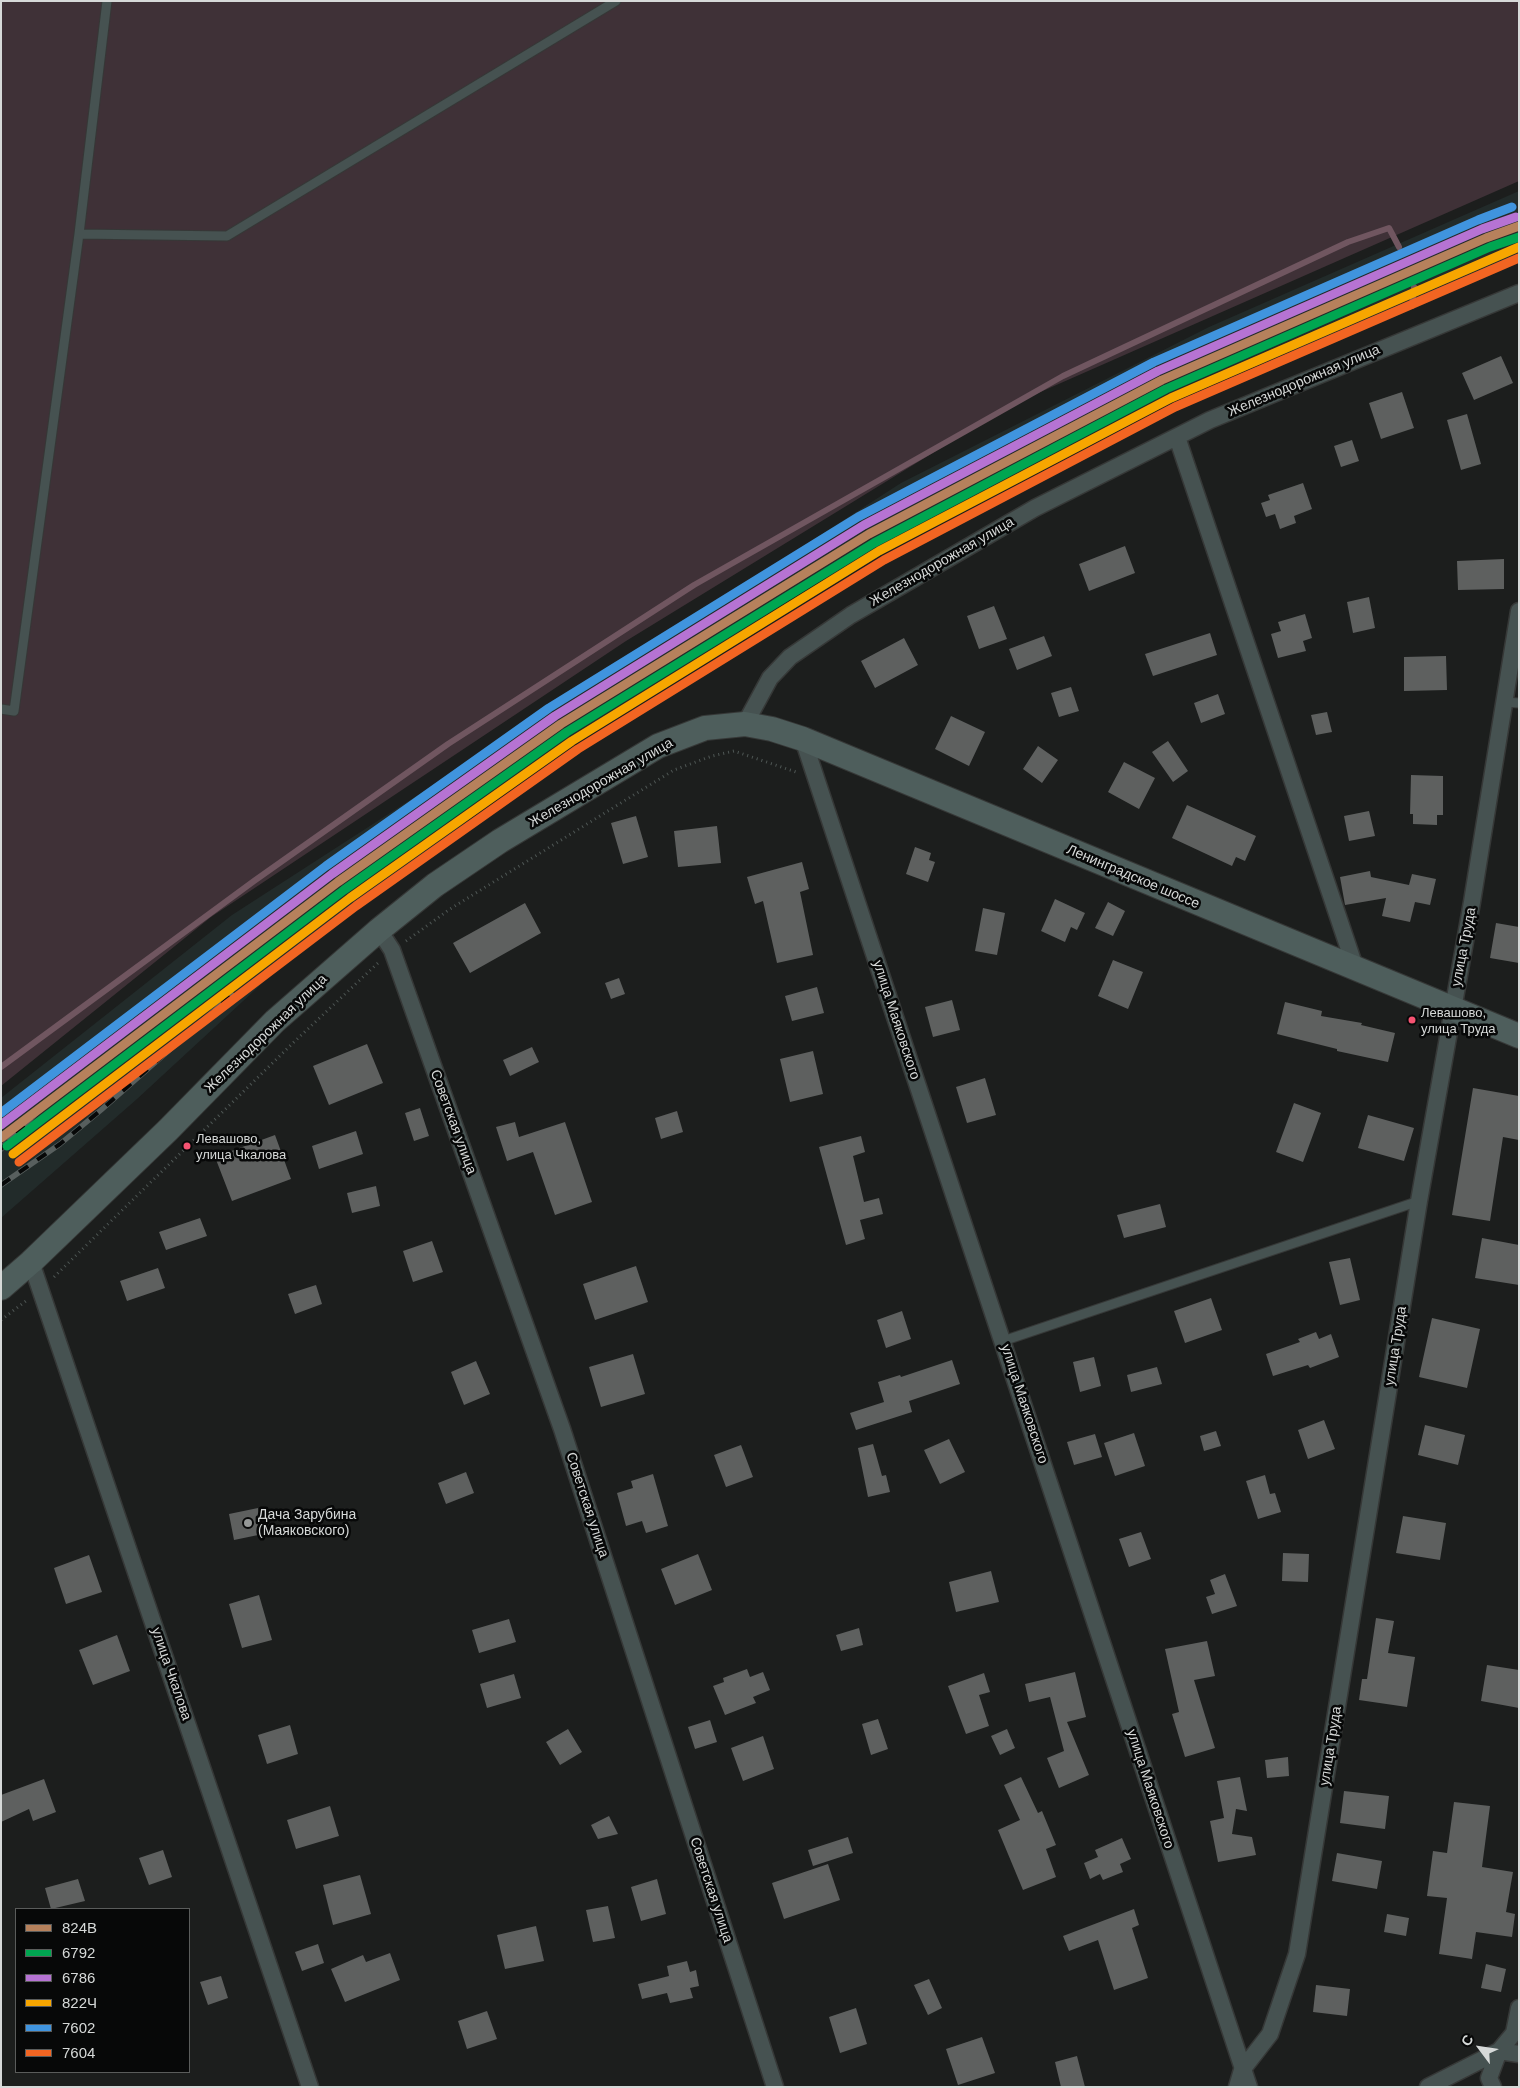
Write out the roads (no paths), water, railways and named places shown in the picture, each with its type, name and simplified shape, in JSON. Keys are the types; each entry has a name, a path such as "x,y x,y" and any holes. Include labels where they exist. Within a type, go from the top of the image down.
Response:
{"street":[{"name":"Железнодорожная улица","path":"1,1288 32,1262 276,1021 380,930 435,885 500,841 658,746 705,728 745,724 770,678 790,657 852,615 1035,508 1219,416 1519,293"},
{"path":"1176,437 1356,970"},
{"name":"улица Труда","path":"1242,2070 1270,2034 1297,1954 1419,1201 1452,1010 1512,703 1519,611"},
{"name":"Ленинградское шоссе","path":"745,724 772,729 803,739 1452,1010 1519,1036"},
{"name":"улица Маяковского","path":"803,739 1249,2087"},
{"name":"Советская улица","path":"380,930 392,950 562,1428 775,2087"},
{"name":"улица Чкалова","path":"32,1262 310,2087"},
{"path":"1492,2087 1490,2078 1499,2051 1514,2033 1519,2008"},
{"path":"1428,2087 1499,2051 1519,2054"},
{"path":"1237,2087 1242,2070"}],"lane":[{"path":"1,709 14,711 79,234 107,1"},
{"path":"79,234 227,236 616,1"},
{"path":"1003,1341 1419,1201"}],"waterway":[{"path":"1,1067 254,881 448,744 694,585 1063,376 1348,242 1389,228 1399,247"},
{"path":"1412,306 1414,287"}],"railway":[{"path":"1,1185 60,1144 232,995"},
{"path":"1,1149 40,1109"}],"place":[{"name":"Левашово, улица Труда","path":"1412,1020"},
{"name":"Левашово, улица Чкалова","path":"187,1146"},
{"name":"Дача Зарубина (Маяковского)","path":"248,1523"}]}
